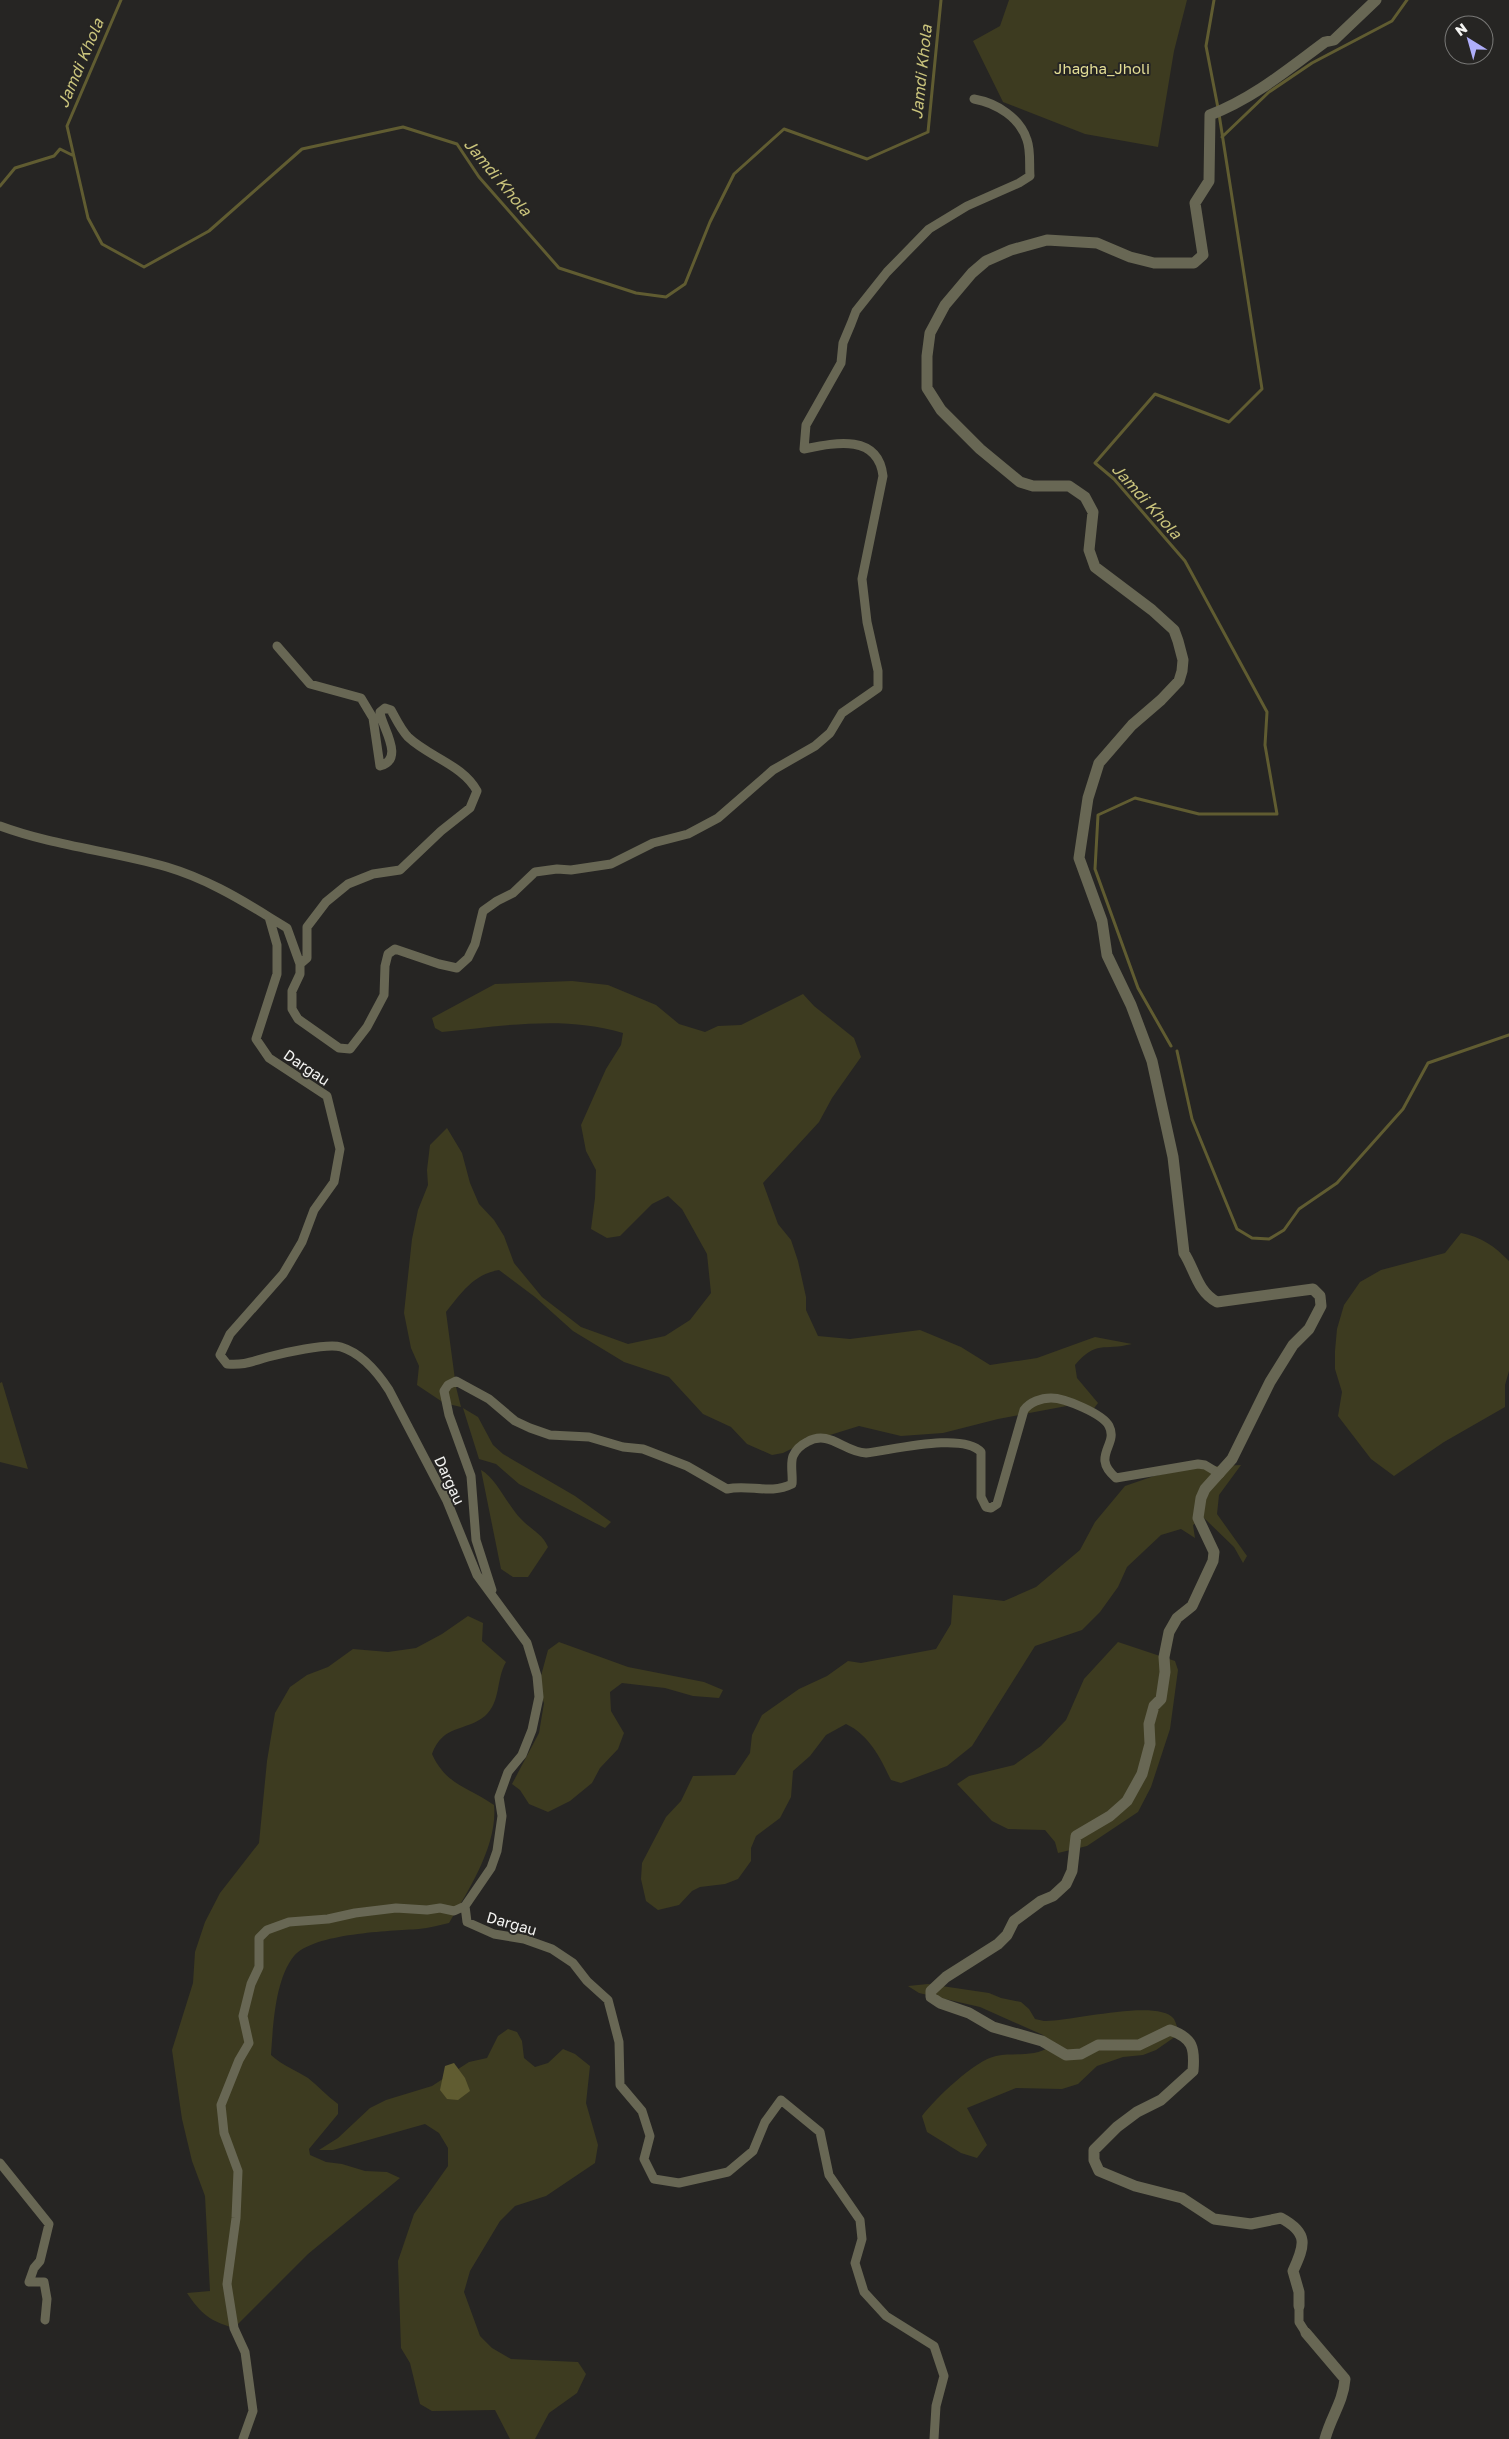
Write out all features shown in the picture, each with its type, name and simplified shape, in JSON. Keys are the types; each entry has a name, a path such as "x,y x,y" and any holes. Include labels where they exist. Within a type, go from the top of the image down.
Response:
{"street":[{"path":"1325,2439 1329,2425 1342,2399 1345,2379 1299,2322 1299,2292 1292,2271 1301,2254 1302,2242 1296,2226 1281,2218 1251,2224 1214,2219 1182,2198 1135,2186 1099,2170 1094,2160 1094,2150 1117,2126 1137,2112 1161,2100 1193,2071 1195,2053 1184,2035 1170,2030 1139,2045 1098,2045 1081,2054 1066,2055 1042,2041 993,2027 969,2013 940,2003 931,1997 931,1991 946,1977 998,1944 1008,1935 1014,1921 1041,1901 1053,1896 1066,1884 1072,1871 1076,1836 1110,1816 1126,1801 1135,1787 1146,1761 1150,1744 1149,1724 1154,1706 1161,1699 1165,1672 1164,1657 1169,1632 1177,1618 1192,1606 1213,1560 1214,1552 1200,1528 1198,1507 1205,1489 1232,1459 1270,1382 1294,1345 1309,1329 1321,1306 1320,1296 1312,1289 1217,1302 1209,1298 1200,1286 1191,1263 1184,1253 1173,1157 1152,1061 1131,1005 1107,955 1102,921 1079,858 1088,798 1099,763 1132,725 1161,700 1179,681 1182,671 1182,660 1174,630 1152,610 1095,567 1089,550 1093,512 1085,497 1069,486 1033,486 1020,482 980,449 940,410 927,388 927,364 930,333 945,305 972,273 986,261 1011,250 1047,240 1098,243 1130,257 1154,263 1194,263 1203,255 1195,203 1209,181 1210,115 1236,105 1269,85 1325,42 1334,40 1376,0"},
{"path":"0,826 18,833 166,867 205,880 269,917 286,928 300,964 300,974 292,992 292,1009 298,1020 339,1048 350,1049 366,1027 384,995 384,966 388,954 395,949 457,968 468,958 476,944 483,912 497,900 513,893 535,872 557,868 571,870 612,864 653,843 688,834 718,818 773,770 815,746 830,733 842,712 878,688 878,671 867,622 862,579 884,476 882,463 874,453 852,443 836,442 804,449 806,425 841,363 843,343 856,311 901,256 928,229 967,206 1020,183 1030,176 1028,141 1016,122 1000,107 988,101 974,99"},
{"path":"277,646 310,684 332,688 361,698 373,718 380,766 385,764 391,756 391,742 380,712 385,708 391,710 406,735 419,746 471,779 478,791 470,808 441,831 400,870 373,874 348,884 326,902 307,927 307,958 300,964"},
{"name":"Dargau","path":"269,917 277,945 277,974 256,1039 269,1058 327,1096 340,1149 334,1182 314,1210 302,1242 283,1274 230,1334 220,1355 227,1364 248,1365 268,1357 304,1349 339,1346 359,1357 381,1377 447,1501 477,1575 527,1643 537,1676 539,1697 532,1730 522,1755 508,1772 499,1797 502,1816 497,1851 491,1868 464,1906 467,1922 494,1934 524,1939 552,1949 573,1963 587,1981 608,2000 620,2042 620,2085 642,2111 650,2136 644,2159 654,2179 679,2183 728,2172 753,2152 765,2122 781,2100 820,2132 830,2175 860,2220 862,2239 855,2262 864,2292 886,2316 934,2346 944,2376 936,2406 934,2439"},
{"path":"495,1600 476,1540 471,1476 449,1415 444,1391 448,1385 456,1382 489,1400 515,1421 530,1428 550,1434 589,1437 623,1447 643,1449 687,1466 726,1488 737,1486 770,1490 792,1484 792,1457 800,1447 822,1436 856,1452 866,1453 958,1442 977,1447 981,1452 981,1498 986,1507 990,1508 996,1504 1024,1410 1037,1401 1052,1398 1097,1414 1107,1423 1110,1428 1110,1436 1104,1458 1109,1472 1116,1478 1198,1464 1205,1465 1220,1474"},
{"path":"243,2439 253,2411 244,2352 234,2328 227,2284 236,2218 238,2171 224,2133 221,2105 239,2060 249,2043 243,2016 259,1967 259,1938 267,1930 290,1922 328,1919 355,1913 396,1908 427,1910 440,1908 454,1911 464,1906"},
{"path":"0,2163 49,2224 40,2261 34,2268 29,2282 44,2282 47,2299 45,2320"}],"green space":[{"name":"Jhagha_Jholi","path":"1009,0 1187,0 1174,51 1158,147 1085,134 1003,102 973,41 1000,26"},
{"path":"572,981 608,985 656,1005 679,1024 705,1032 718,1026 741,1025 803,994 814,1006 854,1038 861,1057 832,1098 819,1122 763,1183 778,1224 791,1240 806,1297 806,1310 818,1336 850,1339 920,1330 961,1347 990,1365 1037,1358 1095,1337 1132,1344 1095,1349 1082,1357 1075,1365 1077,1378 1098,1403 1092,1411 1072,1405 998,1419 943,1433 901,1436 859,1426 801,1444 783,1453 772,1455 747,1444 731,1427 703,1414 669,1377 624,1362 573,1331 535,1297 499,1270 490,1272 475,1280 463,1291 446,1312 456,1387 461,1407 444,1403 417,1385 419,1366 411,1348 404,1313 412,1239 418,1210 428,1185 427,1170 430,1145 447,1128 462,1153 470,1183 479,1204 494,1220 504,1236 514,1263 542,1297 581,1327 628,1344 665,1336 690,1320 711,1293 707,1254 682,1209 668,1196 652,1204 620,1236 607,1238 591,1229 596,1170 586,1151 581,1125 606,1069 621,1045 623,1033 578,1024 556,1023 510,1025 442,1032 435,1028 432,1018 495,984"},
{"path":"1461,1233 1487,1243 1509,1261 1509,1371 1505,1385 1505,1407 1444,1442 1394,1476 1371,1459 1338,1416 1342,1392 1335,1369 1337,1329 1344,1305 1360,1282 1381,1270 1445,1253"},
{"path":"2,1382 28,1469 0,1462 0,1383"},
{"path":"463,1408 478,1417 493,1445 503,1454 575,1496 611,1522 605,1528 519,1484 496,1464 479,1459"},
{"path":"1241,1465 1219,1495 1217,1514 1247,1556 1243,1563 1234,1547 1204,1518 1193,1525 1195,1538 1181,1529 1161,1535 1127,1567 1118,1587 1100,1612 1082,1630 1035,1646 972,1746 947,1766 901,1783 891,1780 878,1755 867,1740 846,1724 826,1735 810,1756 793,1771 791,1797 780,1818 756,1836 751,1848 751,1861 738,1879 725,1884 700,1887 692,1891 679,1905 658,1910 646,1901 641,1879 642,1863 666,1817 681,1801 693,1776 735,1775 750,1753 752,1735 762,1715 799,1689 827,1676 848,1661 861,1663 936,1649 951,1624 953,1595 1004,1601 1036,1587 1080,1550 1095,1522 1125,1486 1154,1476 1199,1467"},
{"path":"481,1470 492,1479 525,1523 546,1542 548,1547 528,1577 513,1577 501,1569"},
{"path":"468,1616 483,1623 482,1641 506,1662 494,1704 490,1710 477,1721 448,1733 437,1744 432,1754 444,1773 451,1779 494,1805 494,1820 487,1851 473,1881 449,1923 419,1929 372,1932 335,1938 304,1948 294,1956 283,1977 274,2017 271,2055 284,2065 308,2078 338,2104 338,2114 309,2149 310,2155 326,2162 342,2164 365,2171 387,2172 400,2178 308,2254 234,2328 207,2316 187,2293 210,2291 205,2196 192,2161 182,2119 172,2050 193,1983 195,1952 205,1922 220,1893 259,1843 267,1761 275,1713 290,1687 307,1675 328,1667 353,1649 388,1652 416,1648 442,1634"},
{"path":"559,1642 628,1667 704,1682 723,1690 719,1698 693,1696 665,1688 622,1683 610,1692 611,1711 624,1733 618,1749 600,1768 592,1783 570,1801 548,1812 529,1804 520,1790 512,1784 539,1733 544,1703 538,1687 548,1650"},
{"path":"1118,1642 1175,1661 1178,1670 1170,1729 1151,1787 1138,1812 1087,1846 1058,1853 1055,1842 1045,1830 1008,1829 992,1821 957,1784 969,1776 1014,1765 1041,1746 1066,1720 1084,1679"},
{"path":"928,1984 989,1993 1001,1998 1021,2002 1029,2009 1035,2019 1044,2021 1113,2012 1151,2011 1165,2013 1174,2019 1179,2034 1156,2050 1143,2055 1123,2057 1097,2066 1078,2084 1062,2089 1016,2088 967,2108 987,2145 977,2158 961,2153 927,2132 922,2116 956,2081 987,2059 1003,2055 1038,2052 1051,2046 1043,2035 980,2007 919,1993 908,1986"},
{"path":"508,2029 517,2032 522,2041 524,2058 535,2067 548,2063 563,2049 575,2054 590,2066 586,2103 598,2145 595,2163 546,2196 515,2206 500,2221 470,2271 464,2292 480,2336 492,2348 511,2359 578,2362 586,2374 577,2393 549,2413 535,2439 510,2439 495,2410 432,2411 420,2404 410,2363 401,2348 398,2261 414,2214 448,2166 448,2148 439,2133 425,2124 333,2150 319,2150 338,2138 370,2108 386,2100 432,2086 469,2062 487,2058 498,2036"}],"shaded area":[{"path":"454,2063 465,2078 470,2091 458,2100 447,2099 440,2090 445,2066"}],"waterway":[{"name":"Jamdi Khola","path":"121,0 67,126 88,218 102,244 144,267 209,231 302,149 403,127 457,144 479,177 559,268 636,293 666,297 685,284 710,222 734,174 784,129 867,159 928,132 941,0"},
{"name":"Jamdi Khola","path":"1214,0 1206,46 1218,108"},
{"path":"1222,137 1269,92 1312,63 1392,21 1407,0"},
{"name":"Jamdi Khola","path":"1171,1046 1138,988 1095,869 1098,815 1135,798 1199,814 1277,814 1265,745 1267,712 1185,561 1114,479 1095,463 1155,394 1229,422 1262,389 1219,114"},
{"path":"0,186 15,168 54,156 60,149 72,155"},
{"path":"1177,1051 1192,1119 1237,1229 1252,1238 1269,1239 1284,1230 1299,1209 1337,1183 1403,1109 1428,1063 1509,1035"}]}
